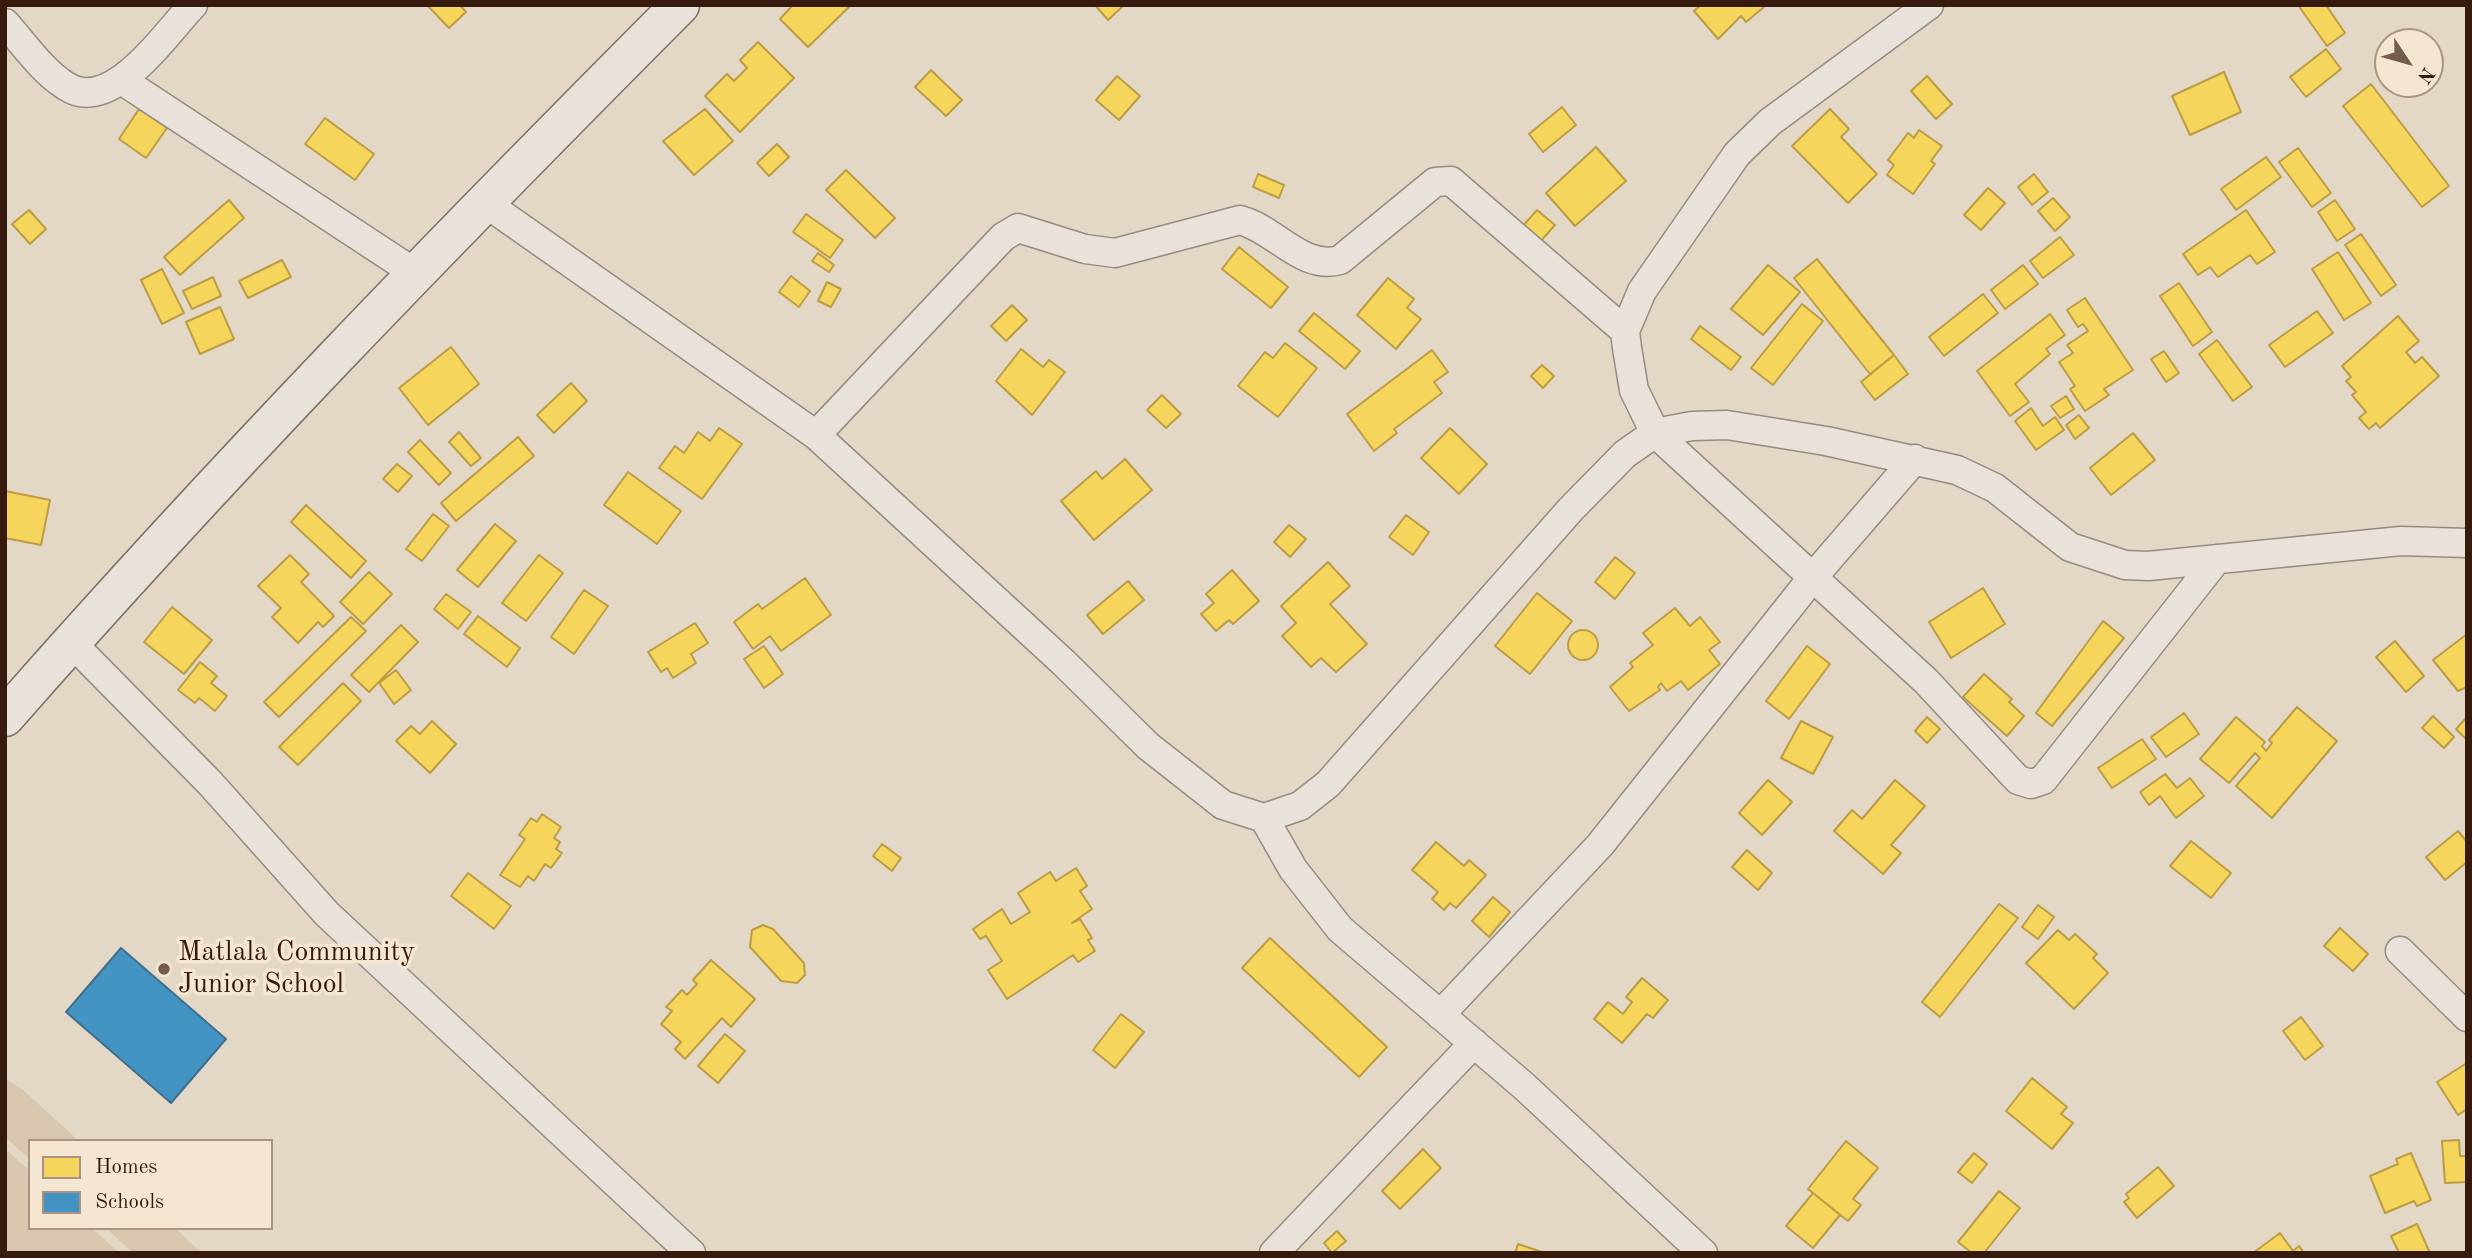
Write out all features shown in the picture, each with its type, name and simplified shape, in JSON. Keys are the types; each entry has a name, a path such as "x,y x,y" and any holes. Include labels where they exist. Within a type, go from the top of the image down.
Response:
{"street":[{"path":"5,23 66,86 82,94 99,92 123,81 193,5"},
{"path":"5,717 71,642 415,273 680,5"},
{"path":"1911,10 1770,122 1737,154 1642,291 1625,331 1634,390 1655,433 1926,681 2018,780 2031,784 2043,780 2217,559"},
{"path":"123,81 415,273"},
{"path":"816,435 1003,237 1018,228 1085,249 1115,253 1240,220 1257,224 1314,261 1326,264 1340,260 1435,182 1443,179 1451,181 1625,331"},
{"path":"484,202 816,435 1054,654 1148,746 1223,805 1264,817 1300,806 1328,784 1571,509 1625,454 1655,433 1692,426 1727,425 1915,459 1957,470 1995,488 2070,547 2125,565 2148,566 2401,541 2467,543"},
{"path":"1440,1015 1600,845 1813,577 1915,459"},
{"path":"71,642 210,783 327,914 691,1253"},
{"path":"1264,817 1293,869 1340,929 1474,1043 1703,1253"},
{"path":"2400,951 2467,1017"},
{"path":"1273,1253 1474,1043"}],"shaded area":[{"path":"5,1079 22,1089 77,1139 28,1139 28,1157 5,1137"},
{"path":"5,1149 28,1169 28,1230 94,1230 119,1253 5,1253"},
{"path":"108,1230 177,1230 202,1253 133,1253"}],"building: Homes":[{"path":"427,5 460,5 466,12 449,28"},
{"path":"793,5 850,6 808,47 780,19"},
{"path":"1095,5 1124,5 1108,20"},
{"path":"1701,5 1764,7 1746,22 1741,16 1718,39 1694,11"},
{"path":"2298,5 2326,5 2345,33 2327,46"},
{"path":"758,42 794,78 740,132 705,96 727,74 734,81 747,68 740,60"},
{"path":"2326,49 2341,69 2306,97 2290,77"},
{"path":"931,70 962,100 946,116 915,87"},
{"path":"2224,72 2241,112 2190,135 2172,96"},
{"path":"1117,76 1140,96 1119,120 1096,100"},
{"path":"1927,76 1952,104 1936,119 1911,91"},
{"path":"2371,84 2374,88 2374,98 2382,98 2449,186 2422,207 2343,106"},
{"path":"1562,107 1576,125 1543,152 1529,134"},
{"path":"139,109 167,128 146,158 119,139"},
{"path":"705,109 733,141 694,175 663,141"},
{"path":"1830,109 1849,129 1841,137 1877,174 1848,203 1792,146"},
{"path":"325,118 374,154 355,180 305,144"},
{"path":"1919,130 1942,146 1931,161 1935,164 1913,194 1887,175 1894,165 1888,160 1908,133 1914,138"},
{"path":"777,144 789,157 769,176 757,163"},
{"path":"1596,147 1626,181 1575,226 1546,193"},
{"path":"2298,148 2331,193 2312,207 2279,162"},
{"path":"2266,157 2281,177 2236,210 2221,189"},
{"path":"846,170 895,218 875,238 826,190"},
{"path":"1258,174 1284,185 1279,198 1253,187"},
{"path":"2034,174 2048,192 2032,205 2018,187"},
{"path":"1988,188 2005,203 1981,230 1964,215"},
{"path":"2053,198 2070,217 2055,231 2038,211"},
{"path":"229,200 244,218 180,275 164,257"},
{"path":"2335,200 2355,229 2337,241 2318,212"},
{"path":"29,210 46,229 30,244 12,224"},
{"path":"1537,210 1555,225 1540,242 1522,227"},
{"path":"2246,210 2275,252 2257,264 2250,255 2218,277 2210,267 2198,275 2183,254"},
{"path":"806,214 843,240 830,258 793,232"},
{"path":"2361,234 2396,285 2381,296 2345,245"},
{"path":"2060,237 2074,255 2043,278 2030,261"},
{"path":"1239,247 1288,287 1271,308 1222,269"},
{"path":"2338,252 2371,303 2344,320 2312,269"},
{"path":"818,253 834,265 829,272 812,261"},
{"path":"1817,259 1894,355 1870,374 1794,278"},
{"path":"282,260 291,277 248,298 239,281"},
{"path":"1768,265 1800,292 1763,335 1731,309"},
{"path":"2023,265 2038,284 2005,309 1991,290"},
{"path":"162,269 184,313 162,324 141,280"},
{"path":"791,276 810,291 799,307 779,292"},
{"path":"213,277 221,296 192,309 183,291"},
{"path":"1388,278 1414,299 1407,308 1421,319 1396,349 1357,315"},
{"path":"827,282 841,289 831,307 818,301"},
{"path":"2179,283 2212,332 2193,346 2160,296"},
{"path":"1983,294 1998,313 1944,356 1929,337"},
{"path":"2085,298 2133,370 2104,389 2109,395 2085,411 2070,389 2075,386 2059,362 2073,353 2067,345 2088,331 2083,324 2078,327 2067,310"},
{"path":"1802,304 1823,321 1773,385 1751,368"},
{"path":"1012,305 1027,320 1006,341 991,326"},
{"path":"220,307 234,339 200,354 186,322"},
{"path":"2317,311 2333,333 2285,367 2269,345"},
{"path":"1314,313 1360,351 1345,369 1299,331"},
{"path":"2050,314 2065,335 2046,349 2050,354 2015,384 2029,402 2010,416 1977,371"},
{"path":"2398,316 2419,341 2406,352 2415,363 2422,357 2439,376 2380,428 2376,423 2369,429 2359,418 2366,412 2352,395 2356,392 2346,381 2351,377 2342,366"},
{"path":"1700,326 1741,357 1731,370 1691,339"},
{"path":"2217,340 2252,387 2233,401 2199,354"},
{"path":"1285,343 1317,368 1278,417 1238,386 1265,352 1273,358"},
{"path":"451,347 479,384 428,425 399,388"},
{"path":"1021,349 1043,367 1049,360 1065,372 1032,415 996,381"},
{"path":"1432,350 1448,372 1434,382 1442,393 1394,429 1397,433 1374,451 1347,414"},
{"path":"2164,351 2179,373 2166,382 2151,359"},
{"path":"1894,355 1908,374 1875,400 1861,382"},
{"path":"1542,365 1554,376 1543,388 1531,376"},
{"path":"571,383 587,401 554,433 537,415"},
{"path":"1162,395 1181,414 1166,428 1147,410"},
{"path":"2066,396 2074,409 2060,418 2051,406"},
{"path":"2031,408 2043,426 2055,417 2064,430 2036,450 2015,421"},
{"path":"2079,415 2089,428 2075,439 2066,425"},
{"path":"719,428 742,444 702,499 659,468 675,446 684,453 698,432 710,441"},
{"path":"1450,428 1487,464 1459,494 1421,458"},
{"path":"459,432 481,458 471,466 449,442"},
{"path":"2133,433 2155,460 2111,495 2090,468"},
{"path":"518,437 534,456 456,521 441,503"},
{"path":"420,440 451,473 439,485 408,452"},
{"path":"1125,459 1152,490 1094,540 1061,501 1096,471 1102,479"},
{"path":"397,464 412,476 398,492 383,479"},
{"path":"628,472 681,511 657,544 604,505"},
{"path":"5,491 50,500 41,545 5,538"},
{"path":"306,505 366,561 351,578 291,522"},
{"path":"433,514 449,526 422,561 406,549"},
{"path":"1406,515 1429,532 1413,555 1389,537"},
{"path":"495,524 516,541 478,587 457,570"},
{"path":"1289,525 1306,539 1290,557 1274,542"},
{"path":"290,555 309,574 301,582 334,616 323,627 318,622 298,643 272,617 281,608 258,586"},
{"path":"539,555 563,573 526,621 502,603"},
{"path":"1615,557 1635,573 1615,599 1595,582"},
{"path":"1328,562 1350,586 1330,604 1367,644 1336,672 1321,658 1311,667 1282,636 1296,623 1281,606"},
{"path":"1232,570 1259,601 1233,624 1229,620 1216,631 1201,614 1214,603 1206,594"},
{"path":"369,572 392,594 363,624 340,602"},
{"path":"805,578 831,615 781,651 770,636 753,649 734,622 758,604 762,609"},
{"path":"1128,581 1144,600 1103,634 1087,615"},
{"path":"1983,588 2005,624 1951,658 1929,622"},
{"path":"584,590 608,606 574,654 551,637"},
{"path":"1537,593 1572,621 1530,674 1495,646"},
{"path":"446,594 471,612 458,629 434,609"},
{"path":"172,607 212,640 184,674 144,642"},
{"path":"1675,608 1690,626 1700,617 1720,642 1709,650 1720,664 1688,690 1681,681 1667,691 1661,683 1658,687 1660,690 1629,711 1610,687 1633,667 1630,663 1653,645 1643,633"},
{"path":"478,616 520,648 507,667 464,634"},
{"path":"351,617 366,631 279,717 264,702"},
{"path":"2103,621 2124,638 2052,726 2036,713"},
{"path":"695,623 708,643 691,654 696,663 673,678 667,668 661,672 648,652"},
{"path":"401,625 418,642 369,692 351,675"},
{"path":"1583,630 1589,631 1597,639 1597,651 1589,659 1583,660 1577,659 1569,651 1568,645 1569,639 1577,631"},
{"path":"2467,634 2467,687 2458,691 2433,660"},
{"path":"2395,641 2424,676 2406,692 2376,657"},
{"path":"764,646 783,674 764,688 744,659"},
{"path":"1807,646 1830,664 1789,719 1766,701"},
{"path":"200,662 217,676 211,683 227,696 215,711 199,698 195,703 178,690"},
{"path":"396,670 411,690 394,704 379,683"},
{"path":"1984,674 2012,699 2009,702 2024,716 2007,736 1963,697"},
{"path":"343,683 361,701 298,765 279,747"},
{"path":"2297,707 2337,741 2272,818 2236,786 2260,758 2255,753 2229,783 2200,759 2236,717 2265,742 2262,746 2266,751 2272,743 2269,740"},
{"path":"2184,713 2199,734 2166,757 2151,737"},
{"path":"2433,716 2454,737 2444,748 2422,728"},
{"path":"1927,717 1940,729 1927,743 1915,731"},
{"path":"2467,717 2467,740 2456,729"},
{"path":"432,721 456,744 430,773 396,741 411,726 420,734"},
{"path":"1801,721 1833,737 1813,774 1781,758"},
{"path":"2142,739 2156,759 2112,788 2098,768"},
{"path":"2165,774 2177,788 2190,778 2204,796 2176,818 2160,796 2149,805 2140,792"},
{"path":"1768,780 1792,802 1762,835 1739,813"},
{"path":"1895,780 1925,806 1891,845 1901,853 1883,874 1834,831 1852,810 1862,819"},
{"path":"542,814 561,827 554,838 560,842 556,849 562,853 551,868 545,864 534,881 528,876 520,887 500,875 525,839 519,835 531,818 537,822"},
{"path":"2458,831 2467,842 2467,862 2445,880 2426,857"},
{"path":"2191,841 2231,873 2211,898 2170,866"},
{"path":"1436,842 1464,866 1469,860 1486,875 1456,908 1450,903 1444,910 1432,899 1438,892 1412,870"},
{"path":"882,844 901,858 892,871 873,856"},
{"path":"1747,850 1772,873 1758,890 1732,867"},
{"path":"1076,868 1087,886 1080,891 1092,909 1072,923 1080,919 1092,938 1088,940 1095,951 1078,962 1073,955 1007,999 988,970 1002,961 986,936 980,939 973,929 1002,909 1011,924 1030,912 1018,893 1050,872 1056,881"},
{"path":"468,873 511,906 494,929 451,896"},
{"path":"1493,897 1510,912 1489,937 1472,921"},
{"path":"1999,904 2018,918 1940,1017 1922,1002"},
{"path":"2038,905 2054,917 2038,939 2022,927"},
{"path":"763,925 773,929 804,963 805,975 797,983 781,981 750,947 752,930"},
{"path":"2340,928 2368,954 2353,971 2324,946"},
{"path":"2058,930 2069,940 2075,934 2097,954 2093,958 2108,973 2074,1009 2026,963"},
{"path":"1270,938 1387,1047 1359,1077 1242,968"},
{"path":"711,960 755,999 731,1027 722,1018 685,1059 675,1049 681,1042 661,1024 672,1011 666,1007 682,990 687,995 697,984 693,980"},
{"path":"1642,978 1668,1000 1653,1018 1647,1014 1622,1043 1594,1019 1608,1002 1623,1014 1632,1002 1626,997"},
{"path":"1121,1014 1144,1032 1115,1068 1093,1050"},
{"path":"2301,1017 2323,1046 2305,1060 2283,1031"},
{"path":"725,1034 745,1051 718,1083 698,1066"},
{"path":"2467,1063 2467,1109 2458,1115 2437,1082"},
{"path":"2032,1078 2067,1107 2061,1114 2073,1123 2052,1149 2006,1111"},
{"path":"2459,1140 2460,1156 2467,1156 2467,1182 2445,1183 2442,1141"},
{"path":"1846,1141 1878,1168 1853,1199 1861,1205 1848,1221 1808,1189"},
{"path":"1423,1149 1441,1168 1400,1209 1382,1191"},
{"path":"1974,1153 1987,1164 1972,1183 1958,1172"},
{"path":"2411,1153 2431,1200 2417,1206 2414,1201 2385,1213 2370,1176 2398,1164 2396,1159"},
{"path":"2158,1167 2174,1186 2137,1218 2124,1202 2129,1198 2126,1194"},
{"path":"1999,1191 2020,1208 1984,1253 1972,1253 1958,1242"},
{"path":"1813,1193 1840,1215 1813,1248 1786,1226"},
{"path":"2417,1224 2430,1253 2399,1253 2391,1236"},
{"path":"1337,1231 1346,1241 1332,1253 1324,1243"},
{"path":"2280,1233 2293,1251 2299,1246 2304,1253 2253,1253"},
{"path":"1518,1244 1545,1253 1515,1253"}],"building: Schools":[{"path":"121,948 226,1039 171,1103 66,1012"}],"place":[{"name":"Matlala Community Junior School","path":"164,969"}]}
